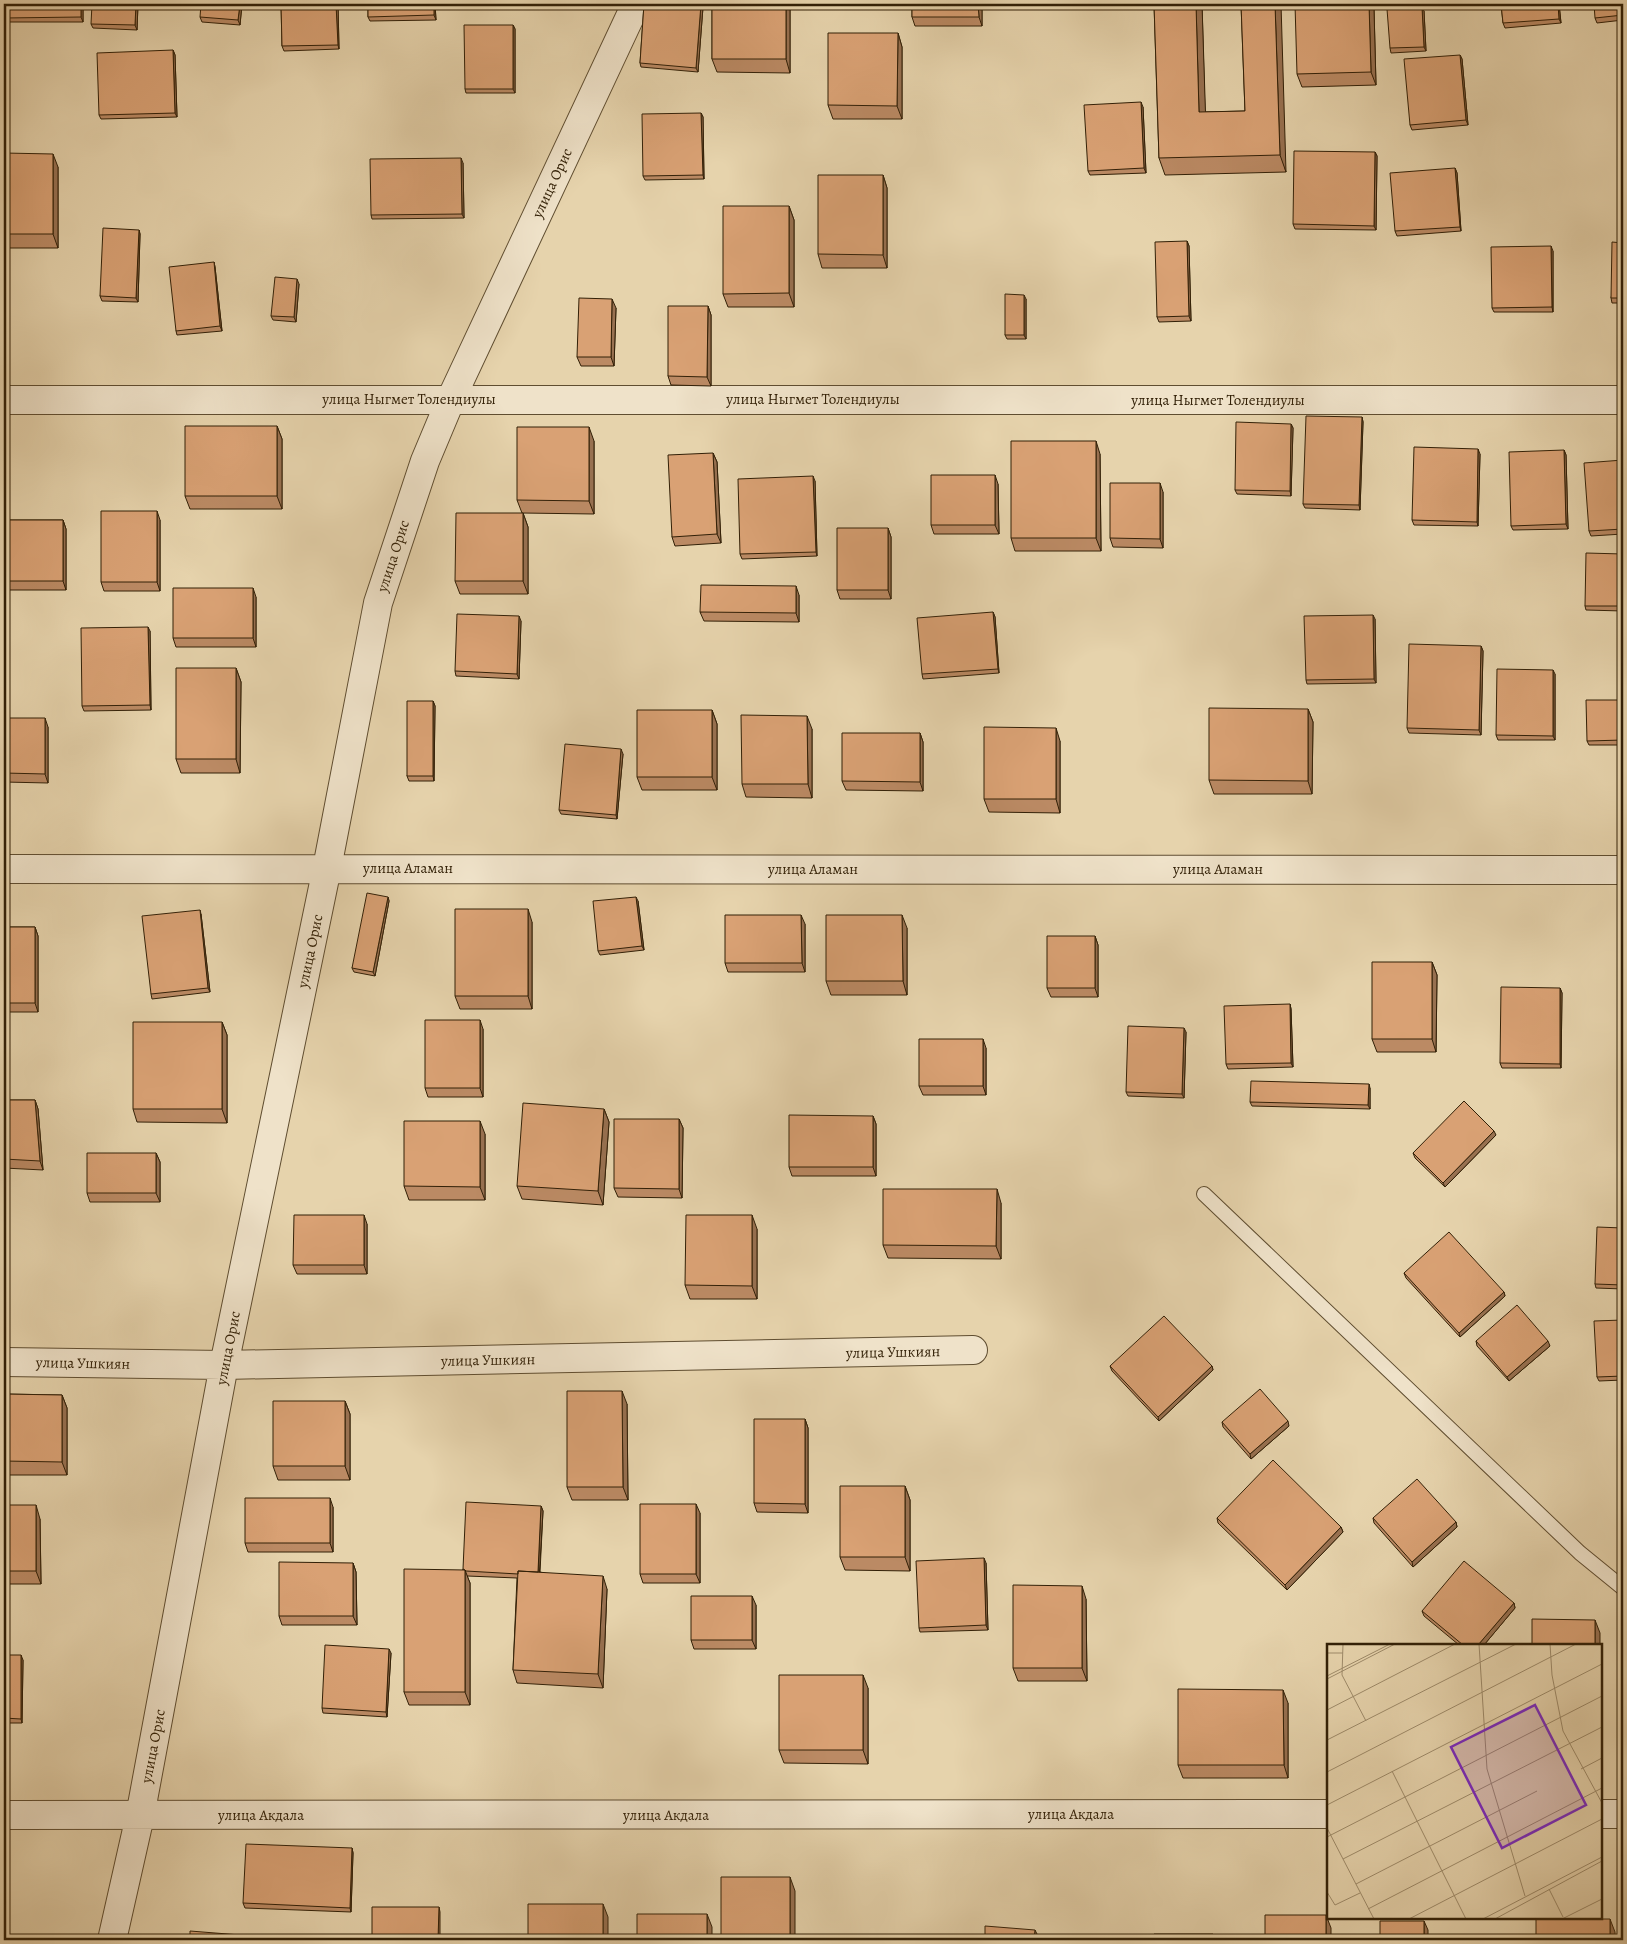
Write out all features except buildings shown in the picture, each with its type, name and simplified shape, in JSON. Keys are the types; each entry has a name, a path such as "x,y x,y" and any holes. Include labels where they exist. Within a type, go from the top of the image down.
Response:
{"street":[{"name":"улица Орис","path":"112,1940 140,1816 224,1365 327,868 378,603 424,461 451,399 636,4"},
{"name":"улица Ныгмет Толендиулы","path":"4,400 1623,400"},
{"name":"улица Аламан","path":"4,869 1623,870"},
{"name":"улица Ушкиян","path":"4,1362 224,1365 973,1350"},
{"name":"улица Акдала","path":"4,1815 1327,1814"},
{"path":"1602,1814 1623,1814"}],"lane":[{"path":"1204,1194 1580,1553 1623,1588"}]}
